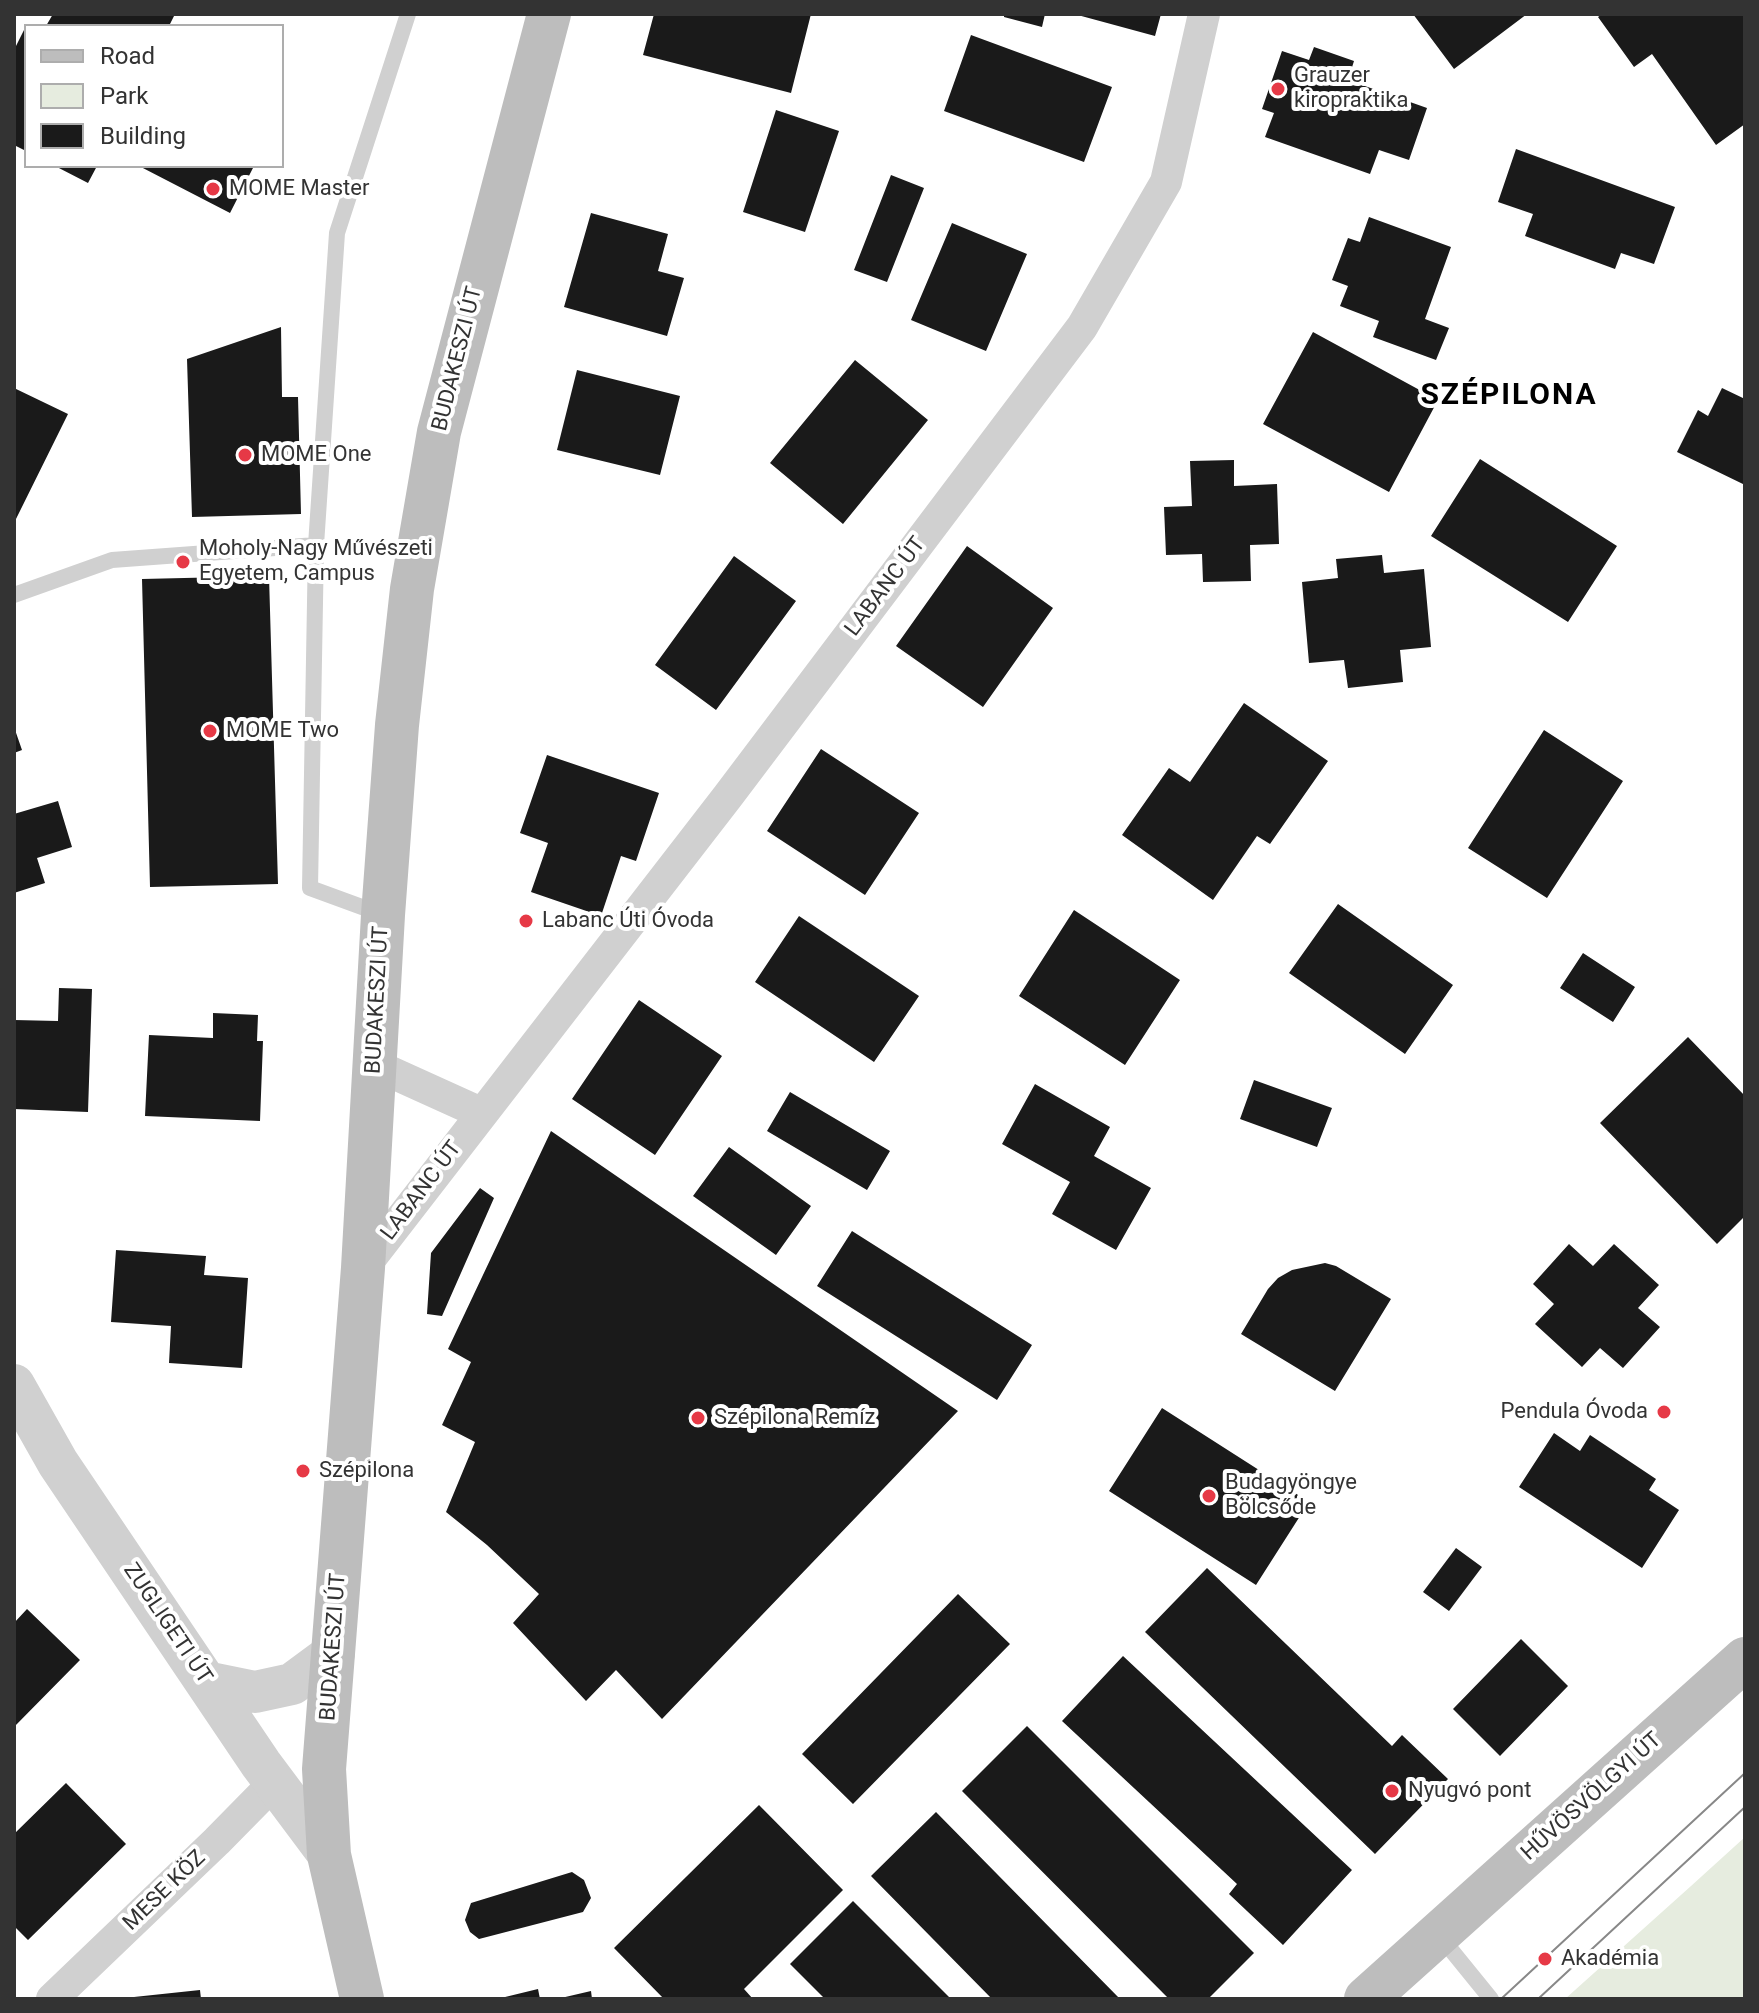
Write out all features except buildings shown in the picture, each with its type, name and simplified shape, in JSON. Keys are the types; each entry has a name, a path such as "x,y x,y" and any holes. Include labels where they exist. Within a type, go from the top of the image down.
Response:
{"main road":[{"name":"BUDAKESZI ÚT","path":"362,1999 329,1855 324,1769 363,1268 397,725 410,604 439,432 549,14"},
{"name":"HŰVÖSVÖLGYI ÚT","path":"1366,1999 1745,1659"}],"street":[{"name":"LABANC ÚT","path":"363,1268 728,796 1082,327 1166,182 1204,14"},
{"path":"375,1065 481,1113"},
{"name":"ZUGLIGETI ÚT","path":"14,1385 58,1463 261,1764 329,1855"},
{"path":"206,1682 255,1692 292,1684 334,1653"},
{"name":"MESE KÖZ","path":"52,1999 276,1781"}],"lane":[{"path":"383,915 310,888 316,545 337,233 408,14"},
{"path":"14,595 112,560 316,545"},
{"path":"1438,1934 1491,1999"}],"green space":[{"path":"1745,1837 1745,1999 1565,1999 1691,1886"}],"tram line":[{"path":"1501,1999 1745,1773"},
{"path":"1538,1999 1745,1807"}],"place":[{"name":"Grauzer kiropraktika","path":"1278,89"},
{"name":"MOME Master","path":"213,189"},
{"name":"MOME One","path":"245,455"},
{"name":"Moholy-Nagy Művészeti Egyetem, Campus","path":"183,562"},
{"name":"MOME Two","path":"210,731"},
{"name":"Labanc Úti Óvoda","path":"526,921"},
{"name":"Pendula Óvoda","path":"1664,1412"},
{"name":"Szépilona Remíz","path":"698,1418"},
{"name":"Szépilona","path":"303,1471"},
{"name":"Budagyöngye Bölcsőde","path":"1209,1496"},
{"name":"Nyugvó pont","path":"1392,1791"},
{"name":"Akadémia","path":"1545,1959"}],"district":[{"name":"SZÉPILONA","path":"1509,396"}]}
